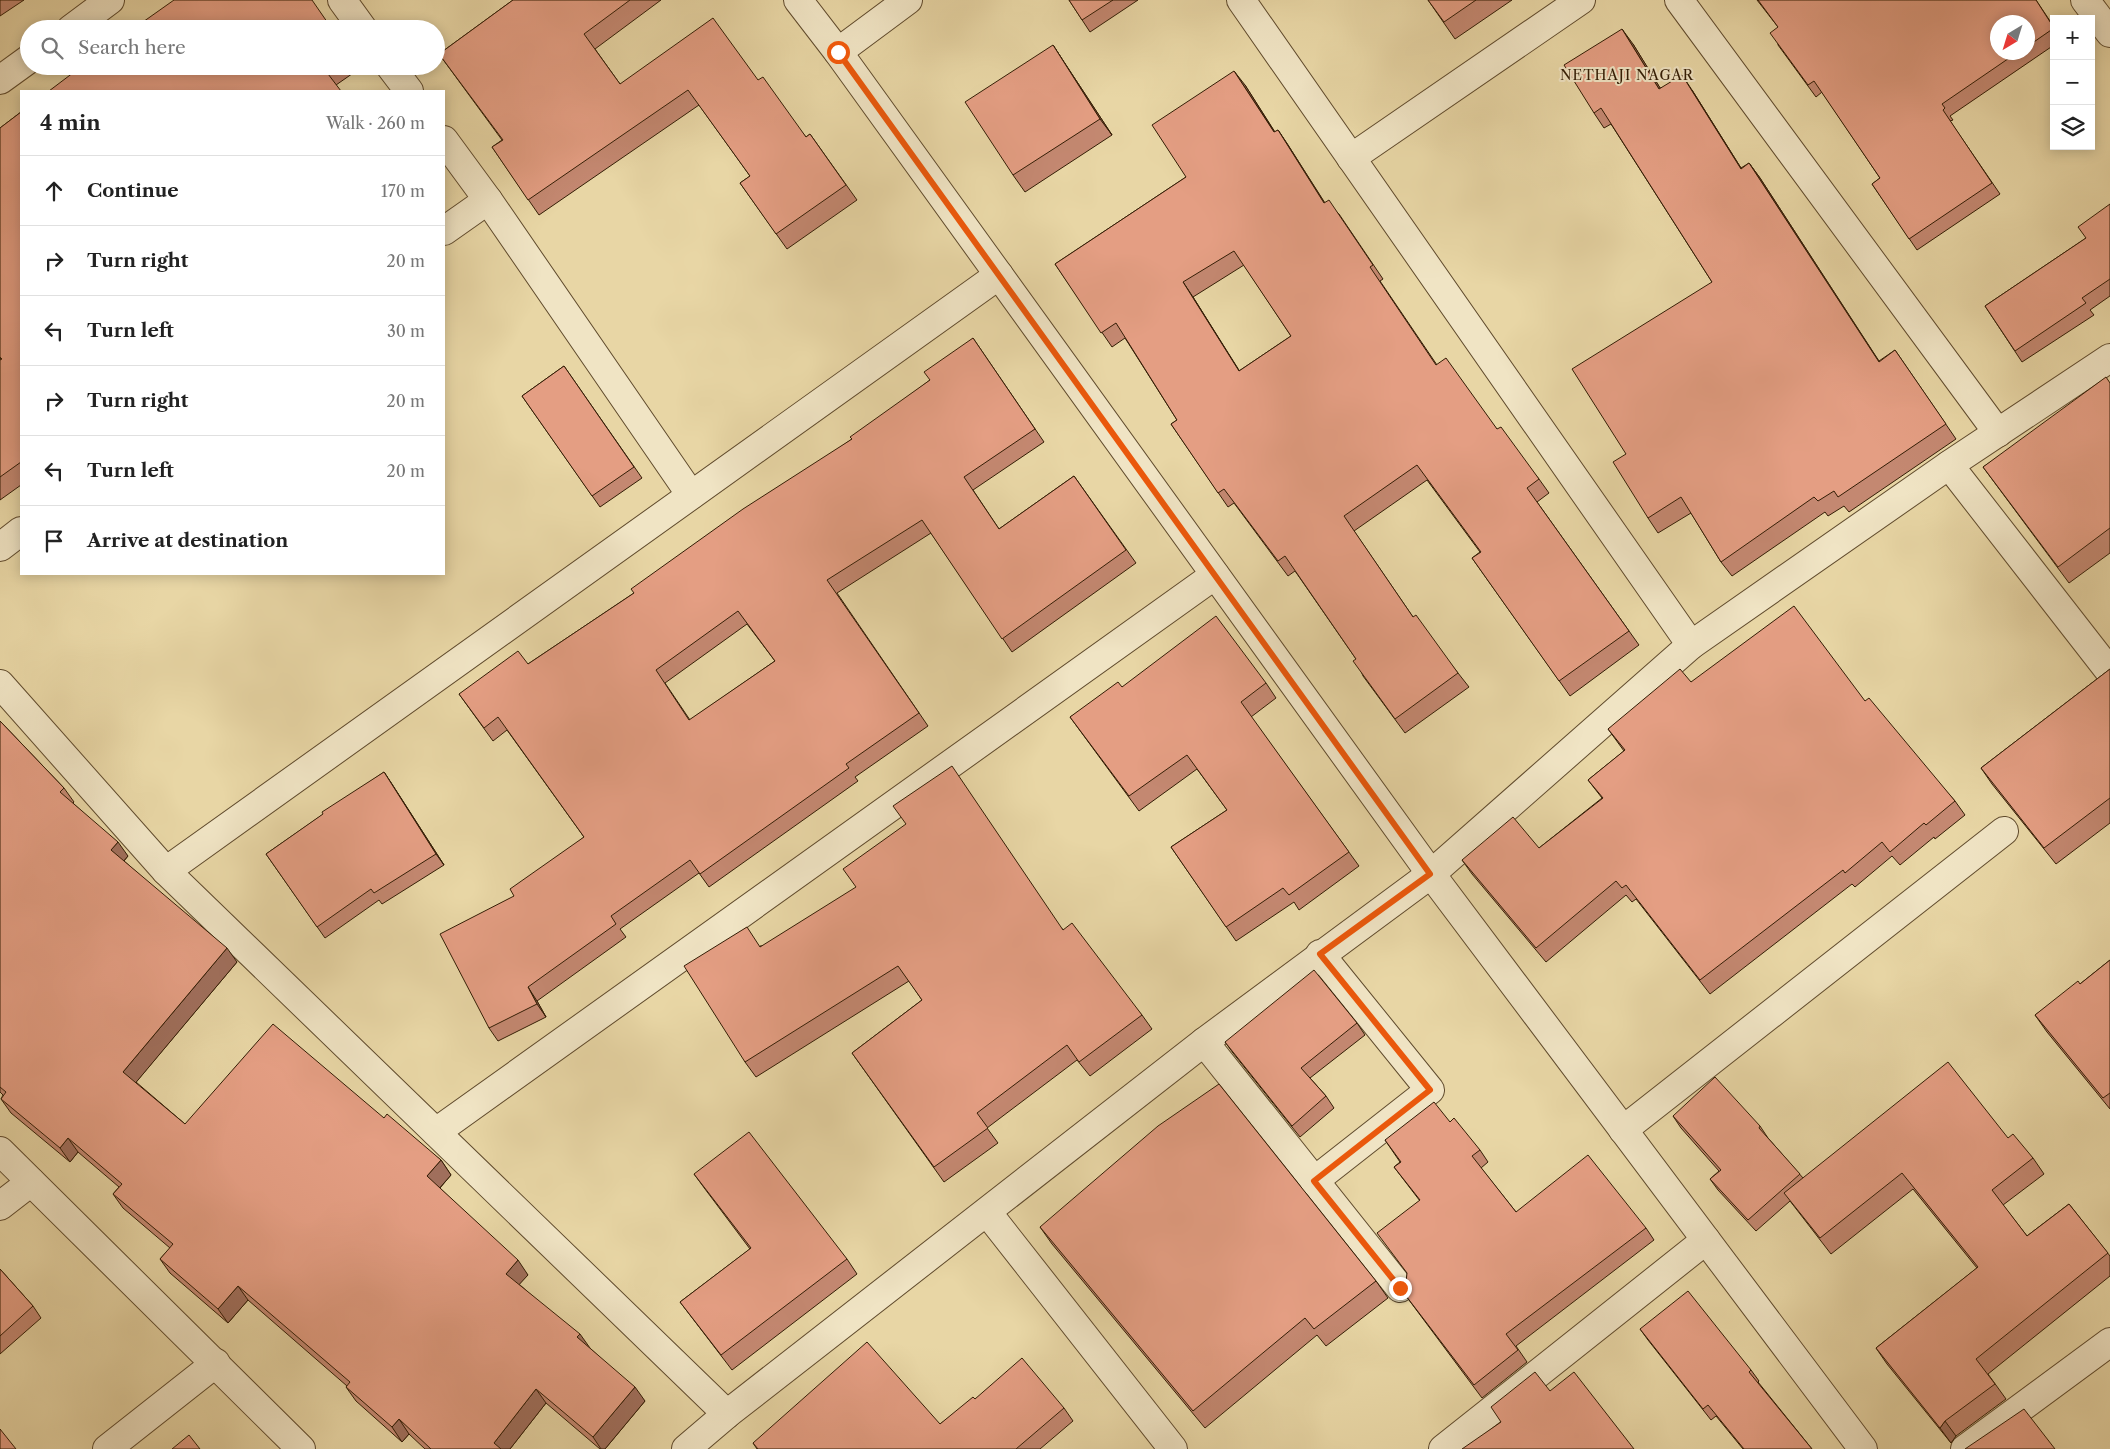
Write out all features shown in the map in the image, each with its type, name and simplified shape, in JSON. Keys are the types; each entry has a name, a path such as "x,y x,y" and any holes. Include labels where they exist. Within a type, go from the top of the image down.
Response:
{"street":[{"path":"82,20 110,0"},
{"path":"342,0 356,20"},
{"path":"798,0 838,52 1430,874 1863,1449"},
{"path":"838,52 908,0"},
{"path":"1241,0 1691,645"},
{"path":"1351,158 1581,0"},
{"path":"1679,0 1998,433"},
{"path":"2085,0 2110,34"},
{"path":"0,80 20,66"},
{"path":"396,75 407,90"},
{"path":"445,141 488,200 691,495"},
{"path":"445,230 488,200"},
{"path":"166,871 999,275"},
{"path":"686,1449 727,1414 1204,1042 1430,874 1691,645 1949,466 2110,358"},
{"path":"1949,466 2110,672"},
{"path":"0,547 20,533"},
{"path":"436,1132 1215,575"},
{"path":"0,684 166,871 727,1414"},
{"path":"1623,1130 2004,831"},
{"path":"1314,1181 1430,1090 1320,954"},
{"path":"1204,1042 1400,1288"},
{"path":"0,1150 216,1363 300,1449"},
{"path":"0,1206 31,1182"},
{"path":"986,1212 1173,1449"},
{"path":"1443,1449 1706,1240"},
{"path":"1965,1449 2110,1342"},
{"path":"108,1449 216,1363"}],"building":[{"path":"174,0 312,0 326,20 146,20"},
{"path":"513,0 630,0 584,34 620,84 713,18 758,80 763,77 806,137 810,134 846,185 776,234 740,183 750,176 688,90 528,200 492,147 503,140 445,62 445,50"},
{"path":"1069,0 1113,0 1082,20"},
{"path":"1428,0 1476,0 1444,22"},
{"path":"1758,0 2036,0 2050,22 2050,31 2035,41 2035,15 1990,15 1990,60 2006,60 1942,104 1945,108 1943,110 1992,183 1909,239 1872,184 1880,178 1814,81 1808,85 1770,33 1778,27"},
{"path":"1622,29 1659,89 1682,75 1741,169 1749,163 1879,362 1895,350 1946,424 1838,497 1834,491 1818,501 1814,497 1721,562 1681,497 1648,518 1613,462 1626,454 1572,369 1712,282 1601,108 1594,113 1564,65"},
{"path":"1053,45 1100,119 1013,175 965,102"},
{"path":"1234,71 1274,132 1278,130 1324,203 1329,200 1373,265 1370,267 1436,365 1446,358 1497,429 1501,427 1539,479 1527,488 1629,631 1559,681 1472,558 1481,552 1417,465 1344,516 1413,617 1416,615 1458,673 1395,719 1353,661 1356,659 1285,556 1278,561 1224,489 1218,493 1171,424 1177,420 1116,323 1101,333 1055,264 1186,177 1152,125","holes":["1234,251 1291,336 1239,371 1183,282"]},
{"path":"70,75 329,75 340,90 50,90"},
{"path":"20,113 20,463 0,477 0,360 2,359 0,357 0,128"},
{"path":"2110,204 2110,279 2082,298 2086,303 2015,351 1985,306 2086,238 2078,227"},
{"path":"973,338 1035,429 964,477 999,529 1074,476 1126,550 1002,639 922,520 827,580 919,713 846,764 849,768 700,874 690,860 611,916 616,924 528,987 537,1004 489,1028 440,934 514,896 510,889 584,837 498,717 484,728 459,694 518,651 528,664 634,593 631,589 743,509 852,439 850,437 930,380 924,372","holes":["738,611 775,661 689,720 656,670"]},
{"path":"564,366 634,467 592,496 522,396"},
{"path":"2106,377 2110,383 2110,528 2058,567 1983,467"},
{"path":"1794,606 1865,701 1869,698 1955,801 1926,825 1924,823 1890,852 1882,842 1845,873 1843,870 1700,980 1626,885 1622,888 1616,881 1536,948 1462,860 1513,817 1539,848 1603,798 1588,780 1625,750 1608,729 1680,669 1691,682"},
{"path":"1216,616 1266,683 1241,702 1349,852 1289,895 1283,888 1226,927 1171,847 1227,810 1187,755 1129,796 1070,717 1118,682 1122,687"},
{"path":"2110,669 2110,798 2044,848 1981,768"},
{"path":"0,721 64,788 60,792 118,842 111,850 227,948 123,1072 185,1124 273,1024 384,1118 387,1114 441,1160 427,1176 518,1260 506,1274 580,1334 577,1337 635,1387 593,1437 536,1389 494,1443 501,1449 431,1449 399,1419 392,1427 346,1387 350,1382 238,1286 218,1309 160,1259 173,1244 113,1194 122,1184 68,1138 60,1148 1,1099 6,1092 0,1087"},
{"path":"952,766 1063,930 1072,923 1142,1015 1079,1062 1067,1045 977,1113 988,1128 934,1167 852,1053 922,1000 898,966 745,1062 684,966 747,927 760,947 856,887 843,869 906,824 893,806"},
{"path":"384,772 436,854 374,893 371,889 317,927 266,854 323,814 322,812"},
{"path":"2110,960 2110,1093 2103,1098 2035,1015 2078,981 2080,984"},
{"path":"1314,970 1357,1023 1301,1068 1326,1096 1292,1126 1225,1042"},
{"path":"1948,1062 2008,1138 2013,1134 2033,1158 1992,1190 2027,1236 2069,1204 2108,1253 1976,1359 1995,1384 1945,1421 1940,1428 1876,1348 1978,1267 1902,1173 1820,1238 1784,1193"},
{"path":"1715,1077 1760,1126 1759,1128 1800,1174 1748,1220 1710,1179 1721,1170 1673,1116"},
{"path":"1219,1084 1376,1281 1314,1329 1305,1318 1193,1411 1040,1227 1158,1126"},
{"path":"1434,1102 1450,1122 1454,1118 1480,1150 1472,1156 1516,1212 1588,1155 1646,1228 1506,1334 1518,1350 1474,1385 1400,1288 1406,1282 1407,1273 1377,1233 1420,1200 1394,1167 1401,1162 1385,1140"},
{"path":"749,1132 847,1259 721,1355 680,1302 751,1248 694,1174"},
{"path":"0,1269 33,1306 0,1336"},
{"path":"1688,1291 1751,1370 1749,1372 1812,1449 1744,1449 1708,1405 1703,1409 1640,1329"},
{"path":"867,1342 940,1424 973,1397 975,1399 1022,1358 1064,1408 1016,1449 758,1449 753,1443"},
{"path":"1535,1372 1550,1391 1574,1372 1634,1449 1462,1449 1501,1422 1491,1407"},
{"path":"2024,1409 2055,1449 1965,1449"},
{"path":"0,1429 16,1449 0,1449"},
{"path":"189,1435 200,1449 172,1449"}],"district":[{"name":"NETHAJI NAGAR","path":"1627,75"}],"route":[{"path":"838,52 1430,874 1320,954 1430,1090 1314,1181 1400,1288"}]}
